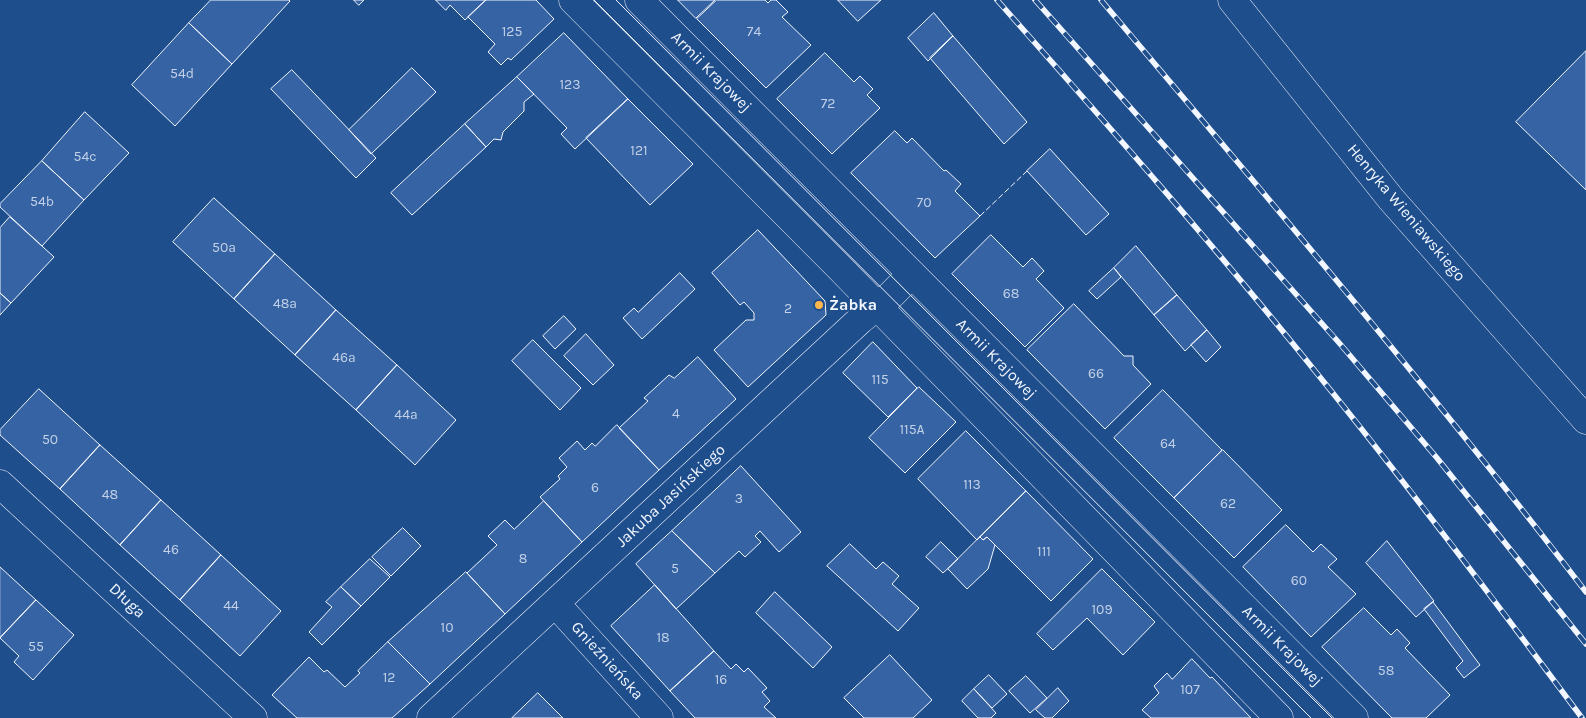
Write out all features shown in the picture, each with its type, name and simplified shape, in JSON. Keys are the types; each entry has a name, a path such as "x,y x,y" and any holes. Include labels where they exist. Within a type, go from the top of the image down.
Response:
{"street":[{"path":"573,0 877,306 1279,718"},
{"name":"Armii Krajowej","path":"639,0 1354,718"},
{"name":"Henryka Wieniawskiego","path":"1232,0 1391,199 1586,420"},
{"name":"Jakuba Jasińskiego","path":"431,718 912,274"},
{"name":"Długa","path":"0,484 253,718"},
{"name":"Gnieźnieńska","path":"555,604 659,718"}],"building":[{"path":"211,0 290,1 232,64 189,23"},
{"path":"354,0 364,0 359,5"},
{"path":"436,0 486,0 465,20 450,5 446,10"},
{"path":"486,0 536,0 554,19 511,60 508,58 501,65 488,52 495,44 468,17"},
{"path":"678,0 715,0 696,18"},
{"path":"717,0 765,0 768,3 771,0 776,0 788,12 782,17 811,45 766,88 697,19"},
{"path":"838,0 881,0 858,21"},
{"path":"934,13 953,36 928,61 908,38"},
{"path":"189,23 232,64 175,126 132,85"},
{"path":"564,33 628,99 575,149 561,134 567,128 517,77"},
{"path":"953,36 1027,122 1004,144 930,58"},
{"path":"1586,51 1586,190 1516,122"},
{"path":"825,53 854,82 860,76 873,89 867,95 880,108 832,154 777,99"},
{"path":"412,68 436,92 371,154 349,130"},
{"path":"292,70 376,158 356,178 271,89"},
{"path":"517,77 534,94 524,102 524,111 503,132 501,140 494,139 486,147 465,124"},
{"path":"628,99 693,164 650,205 586,138"},
{"path":"85,112 129,153 84,200 42,161"},
{"path":"465,124 486,147 412,215 391,193"},
{"path":"895,131 907,143 912,138 944,171 946,170 961,184 955,191 980,216 935,258 851,173"},
{"path":"1050,149 1109,214 1086,235 1027,171"},
{"path":"42,161 84,200 42,246 0,207 0,204"},
{"path":"214,198 275,254 234,299 173,242"},
{"path":"10,217 54,257 11,303 0,293 0,228"},
{"path":"758,230 825,301 826,315 748,387 714,350 746,320 754,320 754,313 744,302 740,305 712,273"},
{"path":"991,235 1023,267 1032,258 1044,271 1036,279 1064,308 1025,347 952,274"},
{"path":"1136,246 1177,295 1154,315 1114,268"},
{"path":"275,254 336,310 295,355 234,299"},
{"path":"1114,268 1121,277 1097,299 1089,291"},
{"path":"680,273 695,289 642,339 623,318 634,308 638,312"},
{"path":"0,293 11,303 0,315"},
{"path":"1177,295 1207,330 1185,351 1154,315"},
{"path":"1074,304 1124,356 1133,356 1133,365 1151,384 1105,429 1027,350"},
{"path":"336,310 397,365 356,410 295,355"},
{"path":"564,316 576,329 555,349 543,336"},
{"path":"1207,330 1221,347 1206,362 1191,345"},
{"path":"586,334 614,365 593,385 564,356"},
{"path":"533,340 581,388 560,410 512,361"},
{"path":"873,342 917,388 888,417 843,373"},
{"path":"698,357 736,399 659,470 619,428 648,401 644,398 669,375 674,378"},
{"path":"397,365 456,420 415,465 356,410"},
{"path":"919,387 956,422 905,473 869,438"},
{"path":"39,389 100,445 60,489 0,435 0,430"},
{"path":"1163,390 1222,450 1174,498 1114,438"},
{"path":"617,425 659,470 582,542 540,497 560,479 558,476 567,467 559,458 577,441 585,450 592,443 595,446"},
{"path":"966,431 1026,491 977,540 918,479"},
{"path":"100,445 161,500 120,545 60,489"},
{"path":"1223,450 1282,510 1234,558 1174,498"},
{"path":"741,466 801,532 779,552 760,531 755,536 761,542 745,557 739,551 715,573 672,531"},
{"path":"1026,491 1093,559 1051,601 987,537 983,540 980,537"},
{"path":"161,500 221,555 180,600 120,545"},
{"path":"544,501 582,542 505,614 467,573 497,545 488,536 505,520 514,529"},
{"path":"1286,525 1313,552 1321,544 1337,559 1328,567 1356,594 1311,637 1243,567"},
{"path":"403,528 421,546 391,576 372,557"},
{"path":"672,531 715,573 676,609 636,564"},
{"path":"980,537 983,540 987,537 995,545 988,569 967,589 948,569"},
{"path":"1387,541 1434,601 1416,617 1366,563"},
{"path":"941,542 958,559 943,573 926,557"},
{"path":"850,544 876,569 883,562 899,576 892,584 919,608 898,631 827,566"},
{"path":"221,555 281,611 240,656 180,600"},
{"path":"370,559 390,577 361,606 341,587"},
{"path":"0,567 36,600 0,638"},
{"path":"1102,569 1155,622 1123,655 1087,618 1053,650 1037,634"},
{"path":"466,572 505,614 430,684 388,642"},
{"path":"655,585 714,651 670,691 611,626"},
{"path":"341,587 361,606 322,645 309,632 332,607 326,602"},
{"path":"775,592 832,647 813,668 756,613"},
{"path":"36,600 74,635 33,680 14,662 19,656 0,638"},
{"path":"1433,602 1480,665 1464,678 1456,668 1463,661 1424,609"},
{"path":"1364,608 1391,635 1397,629 1410,643 1405,648 1450,695 1426,718 1392,718 1322,647"},
{"path":"388,642 430,684 392,718 297,718 272,695 309,657 324,672 327,670 345,687 360,673 358,671"},
{"path":"714,651 731,669 736,664 744,672 748,668 767,688 762,692 770,701 764,707 776,718 695,718 670,691"},
{"path":"890,655 932,700 913,718 864,718 844,698"},
{"path":"1192,659 1251,718 1151,718 1142,710 1159,693 1154,686 1167,673 1172,679"},
{"path":"989,675 1007,694 992,708 974,689"},
{"path":"1026,676 1047,698 1030,713 1009,691"},
{"path":"1058,688 1069,701 1052,718 1045,718 1036,710"},
{"path":"974,689 996,713 991,718 978,718 962,701"},
{"path":"538,693 563,718 512,718"}],"tram line":[{"path":"594,0 1311,718"},
{"path":"616,0 1332,718"}],"railway":[{"path":"997,0 1158,184 1276,324 1417,500 1582,718"},
{"path":"1035,0 1341,345 1437,458 1586,644"},
{"path":"1101,0 1408,367 1586,592"}],"fence":[{"path":"980,216 1027,171"}],"place":[{"name":"Żabka","path":"819,305"}]}
